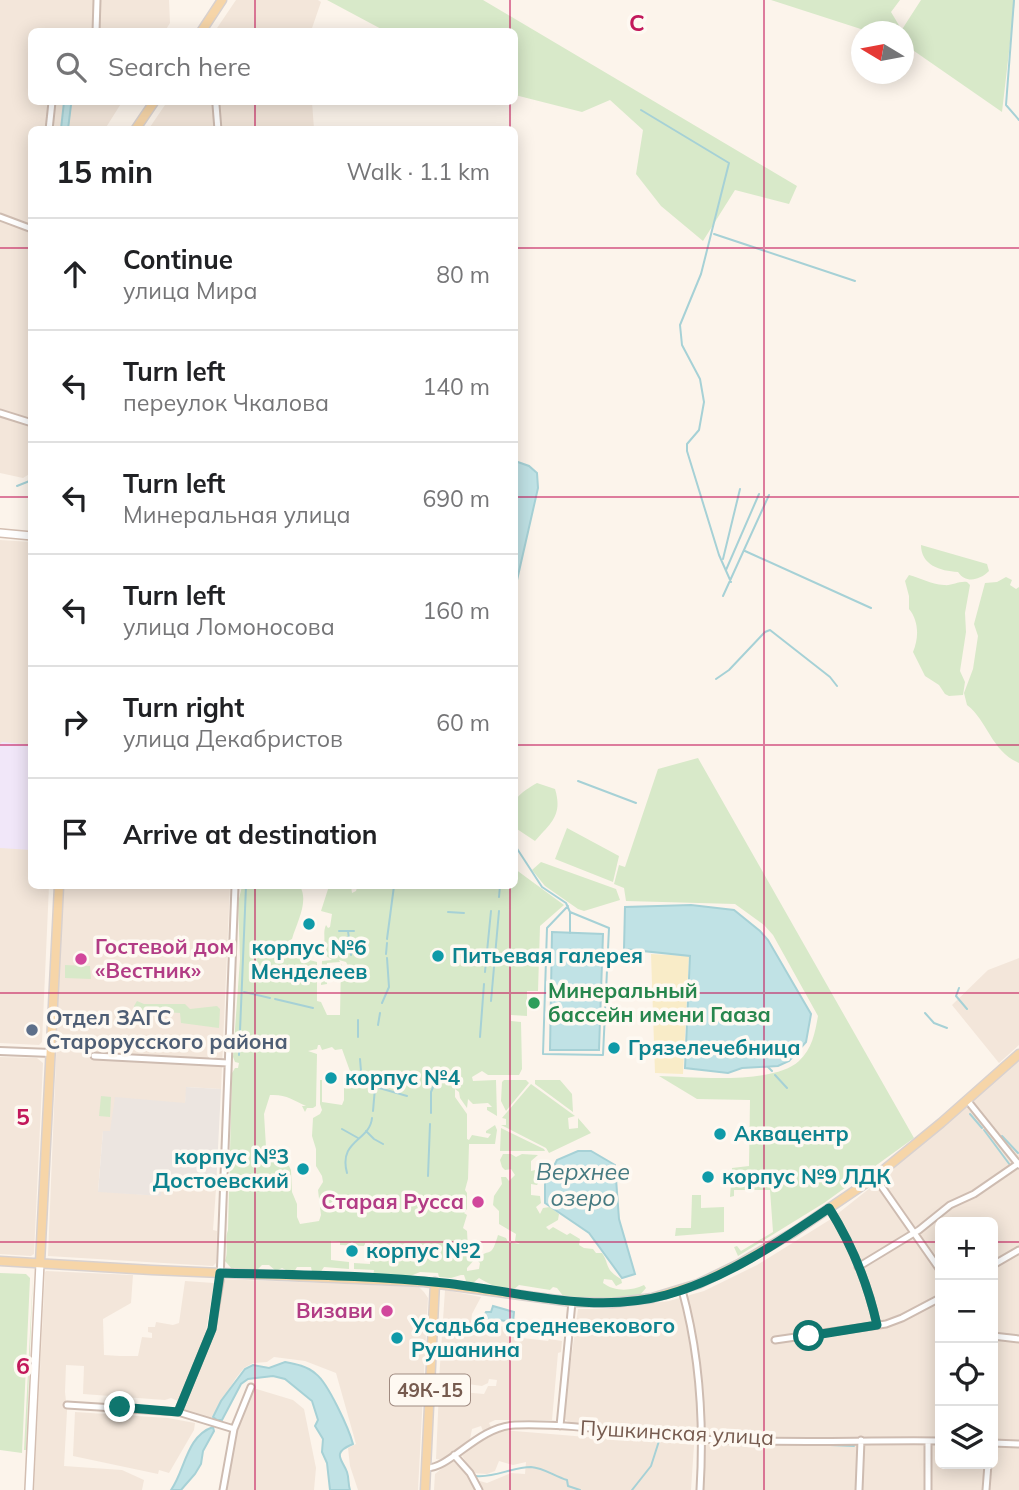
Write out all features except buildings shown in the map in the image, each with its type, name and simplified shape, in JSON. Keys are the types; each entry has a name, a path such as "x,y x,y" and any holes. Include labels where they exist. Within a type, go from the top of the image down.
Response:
{"main road":[{"path":"204,28 222,0"},
{"path":"138,126 152,105"},
{"path":"0,533 28,536"},
{"path":"29,1490 59,889"},
{"path":"0,1261 435,1286 572,1302 628,1302 682,1290 739,1264 829,1208 876,1177 1019,1054"},
{"name":"49К-15","path":"425,1490 435,1286"}],"street":[{"path":"96,28 97,0"},
{"path":"49,126 52,105"},
{"path":"216,105 218,126"},
{"path":"0,218 28,228"},
{"path":"0,414 28,422"},
{"path":"178,1412 212,1329 220,1273 235,889"},
{"path":"0,1051 51,1053"},
{"path":"94,1056 228,1063"},
{"path":"858,1267 913,1233 950,1205 974,1194 1019,1164 967,1100"},
{"path":"876,1177 935,1263"},
{"path":"829,1208 858,1267 872,1302 877,1325"},
{"path":"998,1262 1019,1250"},
{"path":"682,1290 697,1368 702,1439 700,1490"},
{"path":"775,1340 896,1321 935,1301"},
{"path":"560,1426 572,1302"},
{"path":"998,1337 1019,1339"},
{"path":"223,1490 234,1429 251,1387"},
{"path":"67,1405 178,1412 234,1429"},
{"name":"Пушкинская улица","path":"426,1468 433,1469 472,1441 503,1426 560,1426 702,1439 935,1441"},
{"path":"859,1490 861,1440"},
{"path":"928,1441 928,1490"},
{"path":"998,1443 1019,1444"},
{"path":"454,1455 479,1490"},
{"path":"986,1490 988,1469"}],"shaded area":[{"path":"0,0 169,0 170,23 167,28 28,28 28,105 120,105 107,126 28,126 28,475 23,478 0,473"},
{"path":"236,0 321,2 312,28 217,28"},
{"path":"165,105 312,105 314,126 151,126"},
{"path":"0,540 28,542 28,889 49,889 42,1042 39,1045 0,1043"},
{"path":"0,744 28,745 28,850 0,848"},
{"path":"63,889 230,889 221,1089 187,1087 185,1103 110,1132 103,1131 98,1191 160,1196 162,1185 216,1189 213,1230 217,1231 216,1263 213,1266 48,1256"},
{"path":"1019,958 1019,1045 999,1063 952,1005 988,970"},
{"path":"0,1057 37,1058 43,1063 34,1254 31,1256 0,1254"},
{"path":"1019,1060 1019,1490 700,1490 704,1433 573,1425 563,1418 578,1309 607,1309 669,1301 704,1291 757,1265 831,1219"},
{"path":"186,1087 221,1089 216,1187 162,1185 161,1196 98,1192 103,1131 110,1131 115,1097 185,1103"},
{"path":"46,1271 133,1275 131,1303 103,1319 104,1355 138,1356 142,1337 152,1338 148,1327 155,1327 156,1322 173,1325 179,1323 185,1281 214,1283 205,1337 178,1401 171,1398 165,1400 83,1394 84,1366 66,1365 64,1466 122,1470 144,1480 142,1490 34,1490"},
{"path":"222,1279 419,1287 424,1292 428,1298 418,1490 358,1490 350,1466 348,1448 356,1444 336,1373 305,1361 274,1357 267,1362 253,1363 244,1368 211,1418 182,1410 217,1324"},
{"path":"445,1290 481,1297 472,1314 471,1323 507,1327 506,1336 562,1341 561,1352 558,1353 552,1420 495,1420 489,1423 491,1427 483,1431 481,1426 472,1429 470,1439 443,1460 436,1459 439,1390 484,1394 488,1386 496,1386 497,1380 489,1379 488,1383 482,1386 439,1380"},
{"path":"253,1388 293,1400 304,1409 316,1468 314,1490 227,1490 237,1433"},
{"path":"75,1412 168,1418 195,1423 194,1430 169,1473 159,1470 158,1474 73,1456"},
{"path":"502,1430 694,1445 691,1490 481,1490 476,1480 487,1483 511,1473 525,1474 526,1462 513,1465 499,1461 495,1471 487,1474 473,1473 461,1454 487,1435"},
{"path":"452,1460 470,1478 476,1490 434,1490 435,1474"}],"green space":[{"path":"327,0 483,0 797,186 789,204 735,190 703,241 661,206 636,174 643,130 610,100 582,112 518,96 518,28 379,28"},
{"path":"771,0 900,0 891,12 896,21 851,21 851,26"},
{"path":"921,0 1015,0 1002,112 914,51 914,21 907,21"},
{"path":"921,545 987,564 989,571 981,577 969,579 958,572 938,568 924,558"},
{"path":"909,575 939,584 967,582 970,585 960,671 965,682 963,695 945,694 939,685 925,676 913,652 917,630 909,609 905,581"},
{"path":"1006,577 1012,580 1010,585 1016,589 1019,587 1019,763 996,744 967,705 964,693 973,669 978,636 974,624 985,583 997,582"},
{"path":"698,758 914,1138 824,1203 738,1256 734,1247 737,1246 741,1251 773,1232 770,1190 734,1190 734,1196 730,1197 732,1168 749,1166 750,1100 697,1099 659,1076 753,1077 787,1069 799,1061 810,1046 818,1016 773,935 735,904 626,901 624,888 614,884 619,865 625,867 658,769"},
{"path":"537,783 555,789 558,806 554,818 535,841 518,830 518,796"},
{"path":"567,828 619,856 613,882 555,859"},
{"path":"541,862 616,889 620,900 584,911 578,909 545,886 532,870"},
{"path":"518,871 564,905 540,926 538,991 527,991 527,1016 511,1015 511,1021 521,1022 522,1069 519,1075 488,1075 482,1071 472,1077 473,1081 496,1080 497,1116 487,1110 487,1107 492,1107 488,1103 473,1104 468,1099 467,1108 455,1089 455,1097 467,1114 467,1139 472,1135 488,1138 491,1134 486,1131 495,1125 497,1130 495,1144 469,1144 465,1190 467,1209 464,1213 467,1215 463,1228 467,1231 468,1249 472,1251 474,1260 467,1271 479,1269 480,1263 475,1258 492,1250 498,1235 506,1238 508,1242 520,1244 515,1241 516,1234 499,1224 499,1211 493,1205 494,1196 502,1184 501,1177 506,1177 509,1181 515,1175 511,1169 505,1170 502,1167 500,1160 503,1154 516,1157 522,1154 538,1155 531,1161 531,1171 548,1167 537,1185 531,1184 531,1195 540,1196 541,1203 536,1207 540,1214 543,1208 550,1207 559,1214 558,1220 546,1227 549,1230 553,1227 567,1235 570,1233 580,1239 579,1245 602,1253 610,1270 622,1283 616,1286 612,1280 604,1279 603,1283 623,1290 644,1285 646,1288 640,1295 583,1301 564,1297 553,1287 550,1290 519,1285 513,1290 479,1278 473,1283 466,1281 464,1275 451,1278 439,1277 438,1273 420,1272 408,1277 387,1274 382,1277 373,1276 374,1270 354,1269 354,1263 370,1264 370,1258 373,1258 373,1243 365,1243 365,1246 340,1245 340,1242 331,1241 331,1260 349,1262 349,1269 324,1267 320,1273 312,1272 311,1267 297,1267 294,1272 282,1268 276,1271 269,1265 262,1265 256,1271 232,1269 225,1261 232,1073 239,1063 235,1062 233,1057 240,959 238,903 241,889 301,889 303,905 292,939 288,941 288,949 298,957 317,962 317,1001 321,1002 327,1015 340,1015 341,964 353,981 355,979 346,962 339,960 340,962 327,963 327,984 321,985 322,961 332,960 322,949 325,928 326,925 330,927 332,914 321,911 328,889 351,889 352,893 518,889","holes":["318,1045 322,1050 332,1047 335,1050 342,1049 351,1074 357,1077 344,1083 342,1105 322,1102 320,1080 322,1110 313,1118 312,1136 316,1149 316,1166 323,1182 318,1190 321,1215 319,1221 300,1224 292,1192 291,1170 288,1164 270,1154 266,1147 264,1114 270,1095 281,1095 306,1106 302,1106 305,1112 307,1108 316,1106 317,1054 308,1051 317,1049"]},
{"path":"65,965 90,966 91,979 65,978"},
{"path":"137,1001 144,1004 185,1004 190,1009 217,1006 220,1009 219,1028 181,1023 180,1013 135,1010"},
{"path":"504,1080 526,1080 529,1083 506,1111 501,1101"},
{"path":"535,1080 560,1080 572,1094 573,1112 535,1084"},
{"path":"531,1084 575,1116 568,1118 569,1129 578,1128 578,1118 591,1133 549,1153 546,1148 501,1125 506,1125 506,1119 502,1118"},
{"path":"101,1096 111,1097 110,1117 99,1116"},
{"path":"501,1128 544,1149 545,1151 500,1151"},
{"path":"692,1195 701,1195 701,1208 724,1207 724,1232 675,1236 676,1228 691,1228"},
{"path":"0,1273 26,1274 30,1278 22,1453 0,1450"},
{"path":"33,1274 26,1450 24,1450"}],"sand":[{"path":"651,954 689,956 683,1074 655,1073"}],"water":[{"path":"64,105 71,105 68,126 61,126"},
{"path":"518,462 537,473 538,488 518,576"},
{"path":"691,905 734,910 768,940 811,1014 806,1042 789,1061 778,1066 742,1068 728,1073 685,1068 690,956 624,949 625,907"},
{"path":"552,932 603,934 599,1050 550,1050"},
{"name":"Верхнее озеро","path":"578,1151 591,1151 615,1165 619,1219 635,1274 622,1278 589,1233 545,1203 545,1183 557,1160"},
{"path":"493,1306 514,1312 513,1322 498,1320 486,1323 484,1316 486,1312 491,1312"},
{"path":"285,1362 305,1367 316,1374 337,1407 353,1444 340,1453 350,1490 330,1490 327,1463 322,1452 323,1439 315,1426 318,1420 312,1401 285,1379 273,1376 248,1379 241,1384 222,1420 213,1417 221,1401 245,1369 253,1365 269,1368"},
{"path":"213,1427 214,1431 195,1474 181,1490 171,1490 197,1438"}],"waterway":[{"path":"1014,0 1006,105 1019,120"},
{"path":"641,110 729,163 701,274 680,325 682,345 700,379 704,402 699,430 687,444 687,451 719,555 731,582"},
{"path":"714,234 855,281"},
{"path":"17,486 28,482"},
{"path":"723,559 740,489"},
{"path":"726,570 759,494"},
{"path":"723,596 769,495"},
{"path":"745,551 871,608"},
{"path":"716,679 770,630 830,677 837,686"},
{"path":"578,781 636,803"},
{"path":"518,850 542,887 566,903 570,912 570,933"},
{"path":"239,1055 246,889"},
{"path":"387,939 394,889"},
{"path":"499,897 500,889"},
{"path":"568,906 547,928 543,1054 603,1055 609,928 570,912"},
{"path":"485,972 491,911"},
{"path":"491,1001 499,911"},
{"path":"448,912 464,913"},
{"path":"339,931 354,931"},
{"path":"348,931 351,955"},
{"path":"386,954 387,943"},
{"path":"382,1003 389,987 387,958"},
{"path":"480,1037 484,984"},
{"path":"959,988 956,996 967,1009"},
{"path":"244,992 270,998"},
{"path":"275,999 313,1008"},
{"path":"378,1025 380,1013"},
{"path":"925,1013 934,1023 947,1028"},
{"path":"358,1020 358,1037"},
{"path":"360,1059 362,1083 407,1096"},
{"path":"768,1067 772,1071"},
{"path":"775,1075 787,1088"},
{"path":"431,1113 431,1092 436,1080"},
{"path":"373,1111 375,1088"},
{"path":"970,1114 982,1128"},
{"path":"347,1173 345,1162 350,1147 366,1132 372,1118"},
{"path":"428,1176 430,1124"},
{"path":"342,1129 358,1138"},
{"path":"984,1130 1010,1165"},
{"path":"366,1131 383,1144"},
{"path":"1002,1136 1018,1153"},
{"path":"632,1490 651,1466 659,1441"},
{"path":"830,1445 854,1446"},
{"path":"476,1476 531,1467 567,1480 568,1486 580,1490"}],"place":[{"name":"корпус №6 Менделеев","path":"309,924"},
{"name":"Питьевая галерея","path":"438,956"},
{"name":"Гостевой дом «Вестник»","path":"81,959"},
{"name":"Минеральный бассейн имени Гааза","path":"534,1003"},
{"name":"Отдел ЗАГС Старорусского района","path":"32,1030"},
{"name":"Грязелечебница","path":"614,1048"},
{"name":"корпус №4","path":"331,1078"},
{"name":"Аквацентр","path":"720,1134"},
{"name":"корпус №3 Достоевский","path":"303,1169"},
{"name":"корпус №9 ЛДК","path":"708,1177"},
{"name":"Старая Русса","path":"478,1202"},
{"name":"корпус №2","path":"352,1251"},
{"name":"Визави","path":"387,1311"},
{"name":"Усадьба средневекового Рушанина","path":"397,1338"}],"route":[{"path":"120,1407 178,1412 212,1329 220,1273 424,1282 572,1302 628,1302 664,1296 698,1284 755,1255 829,1208 858,1267 872,1302 877,1325 809,1336"}]}
